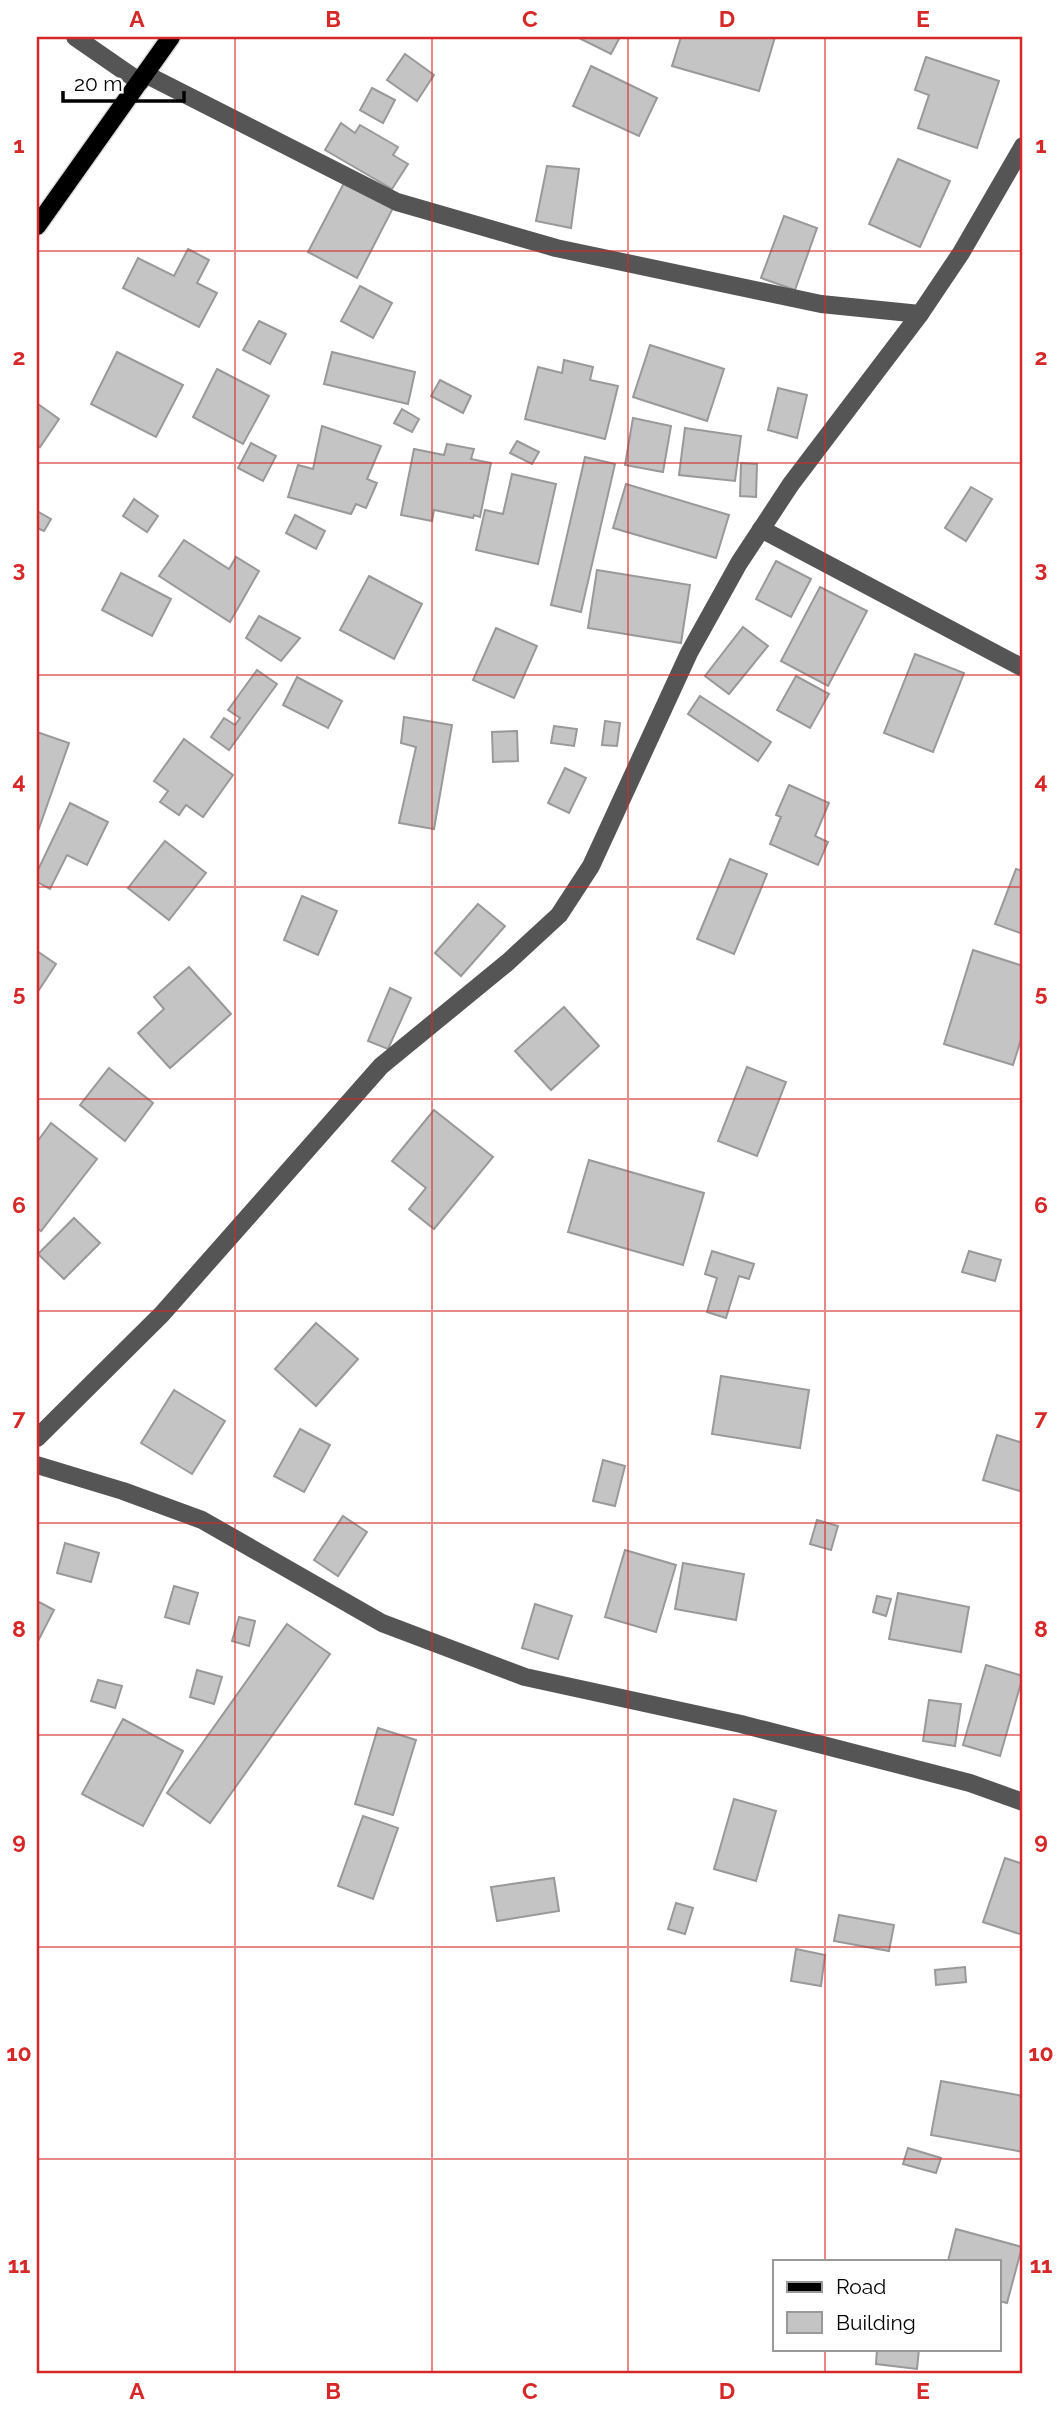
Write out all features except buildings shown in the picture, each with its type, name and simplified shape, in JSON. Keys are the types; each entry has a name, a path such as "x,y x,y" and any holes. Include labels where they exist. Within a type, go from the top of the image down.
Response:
{"main road":[{"path":"37,226 171,37"}],"street":[{"path":"75,37 142,78 397,202 556,248 821,304 920,314"},
{"path":"37,1438 162,1314 381,1066 508,962 559,915 591,866 689,653 739,563 792,484 920,314 961,253 1023,146"},
{"path":"761,529 1023,668"},
{"path":"37,1465 123,1491 202,1520 382,1623 525,1677 741,1724 970,1783 1023,1802"}]}
